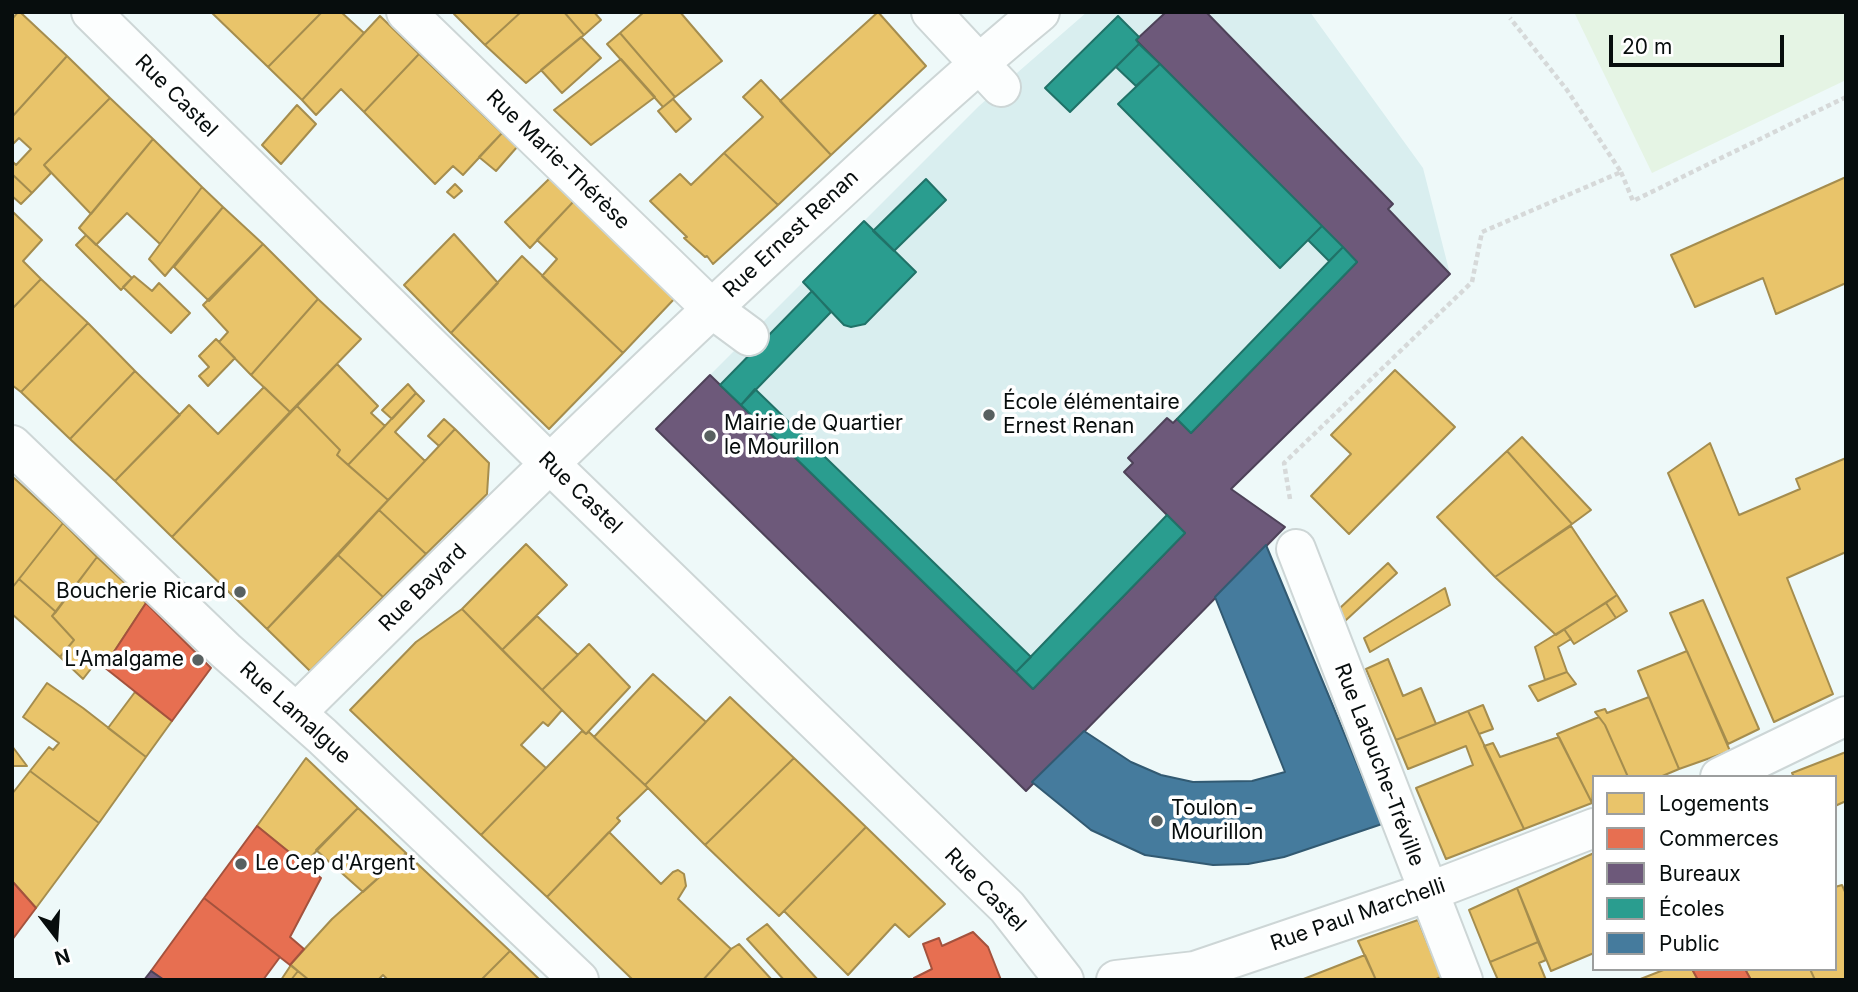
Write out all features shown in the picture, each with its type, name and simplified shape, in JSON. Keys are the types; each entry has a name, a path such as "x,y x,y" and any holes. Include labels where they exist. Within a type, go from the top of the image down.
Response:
{"street":[{"name":"Rue Castel","path":"91,12 549,463 1006,907 1064,980"},
{"name":"Rue Marie-Thérèse","path":"405,12 711,308 750,336"},
{"path":"931,12 989,75"},
{"name":"Rue Ernest Renan","path":"549,463 711,308 989,75 1040,12"},
{"name":"Rue Lamalgue","path":"12,445 225,650 296,713 579,980"},
{"name":"Rue Bayard","path":"296,713 549,463"},
{"name":"Rue Latouche-Tréville","path":"1296,549 1464,980"},
{"path":"1724,775 1846,716"},
{"name":"Rue Paul Marchelli","path":"1116,980 1195,971 1428,892 1592,829"}],"path":[{"path":"1510,18 1567,90 1621,172 1633,201 1846,97"},
{"path":"1284,463 1472,282 1482,233 1621,172"}],"shaded area":[{"name":"École élémentaire Ernest Renan","path":"1087,12 1310,12 1423,168 1450,274 1232,488 1285,527 1026,791 656,429 979,106"}],"green space":[{"path":"1574,12 1846,12 1846,80 1652,173"}],"building: Logements":[{"path":"18,12 67,56 12,117 12,19"},
{"path":"211,12 322,12 268,67"},
{"path":"322,12 341,12 364,33 302,100 268,67"},
{"path":"455,12 521,12 485,45"},
{"path":"521,12 564,12 584,35 526,83 485,45"},
{"path":"564,12 594,12 601,20 584,35"},
{"path":"644,12 680,12 722,61 675,97 620,33"},
{"path":"878,12 926,66 831,155 780,101"},
{"path":"380,16 419,54 364,112 341,89 316,115 302,100"},
{"path":"620,33 675,97 663,107 607,44"},
{"path":"581,37 601,58 562,93 541,70"},
{"path":"419,54 502,133 463,175 453,166 435,184 364,112"},
{"path":"67,56 110,98 44,165 51,173 32,193 12,174 12,161 16,165 31,149 19,138 12,145 12,117"},
{"path":"621,59 655,97 591,145 554,110"},
{"path":"761,80 831,155 778,205 724,153 763,117 743,97"},
{"path":"110,98 153,139 91,214 44,165"},
{"path":"673,99 691,119 676,132 658,111"},
{"path":"297,105 316,124 281,164 262,145"},
{"path":"502,133 517,147 496,171 479,157"},
{"path":"153,139 202,187 160,244 127,213 96,245 79,228"},
{"path":"724,153 778,205 713,264 684,238 687,237 650,201 680,174 691,185"},
{"path":"12,174 32,193 21,204 12,196"},
{"path":"1846,177 1846,283 1776,314 1763,278 1695,307 1671,255"},
{"path":"550,178 574,201 530,248 505,222"},
{"path":"455,184 462,191 454,198 447,192"},
{"path":"202,187 223,207 165,276 149,259"},
{"path":"574,201 676,297 623,353 542,276 557,259 537,240"},
{"path":"223,207 263,244 209,301 174,267"},
{"path":"13,212 42,240 23,261 41,279 12,309"},
{"path":"454,234 498,283 451,333 404,285"},
{"path":"86,235 132,278 121,290 76,245"},
{"path":"263,244 318,299 251,375 219,342 228,332 203,305"},
{"path":"522,256 623,353 549,429 451,333"},
{"path":"134,276 152,291 159,283 190,313 171,333 123,287"},
{"path":"41,279 88,323 21,392 12,385 12,309"},
{"path":"318,299 361,339 290,412 251,375"},
{"path":"88,323 135,371 70,439 21,392"},
{"path":"216,339 235,358 208,386 199,376 209,367 199,356"},
{"path":"337,364 378,406 371,413 385,426 348,465 337,455 340,450 297,406"},
{"path":"1395,370 1455,427 1349,534 1311,496 1351,454 1331,435"},
{"path":"135,371 180,415 115,481 70,439"},
{"path":"408,384 416,393 392,419 382,410"},
{"path":"264,387 290,412 172,537 115,481 189,405 218,434"},
{"path":"416,393 424,401 395,432 425,461 388,500 348,465"},
{"path":"297,406 340,450 337,455 388,500 267,629 172,537"},
{"path":"444,419 455,429 439,446 428,436"},
{"path":"455,429 489,463 487,494 426,554 379,510"},
{"path":"1522,437 1591,510 1572,524 1507,451"},
{"path":"1710,443 1739,515 1800,489 1796,479 1846,458 1846,552 1787,578 1833,694 1774,722 1668,473"},
{"path":"1507,451 1572,524 1495,577 1437,517"},
{"path":"14,478 63,523 12,588 12,480"},
{"path":"379,510 426,554 383,597 338,555"},
{"path":"63,523 97,557 56,612 19,579"},
{"path":"1571,526 1617,595 1556,635 1495,577"},
{"path":"526,544 567,585 502,650 462,609"},
{"path":"338,555 383,597 310,671 267,629"},
{"path":"97,557 146,603 104,667 97,661 83,679 60,657 74,640 52,616"},
{"path":"1388,563 1397,573 1345,621 1340,608"},
{"path":"19,579 56,612 52,616 74,640 60,657 12,614 12,588"},
{"path":"1445,588 1450,605 1370,652 1364,638"},
{"path":"1617,595 1627,611 1616,618 1606,603"},
{"path":"1703,600 1759,729 1728,744 1670,613"},
{"path":"1606,603 1616,618 1574,644 1564,629"},
{"path":"462,609 562,710 548,726 543,722 521,745 546,768 481,835 350,710 416,642"},
{"path":"537,616 578,655 542,690 502,650"},
{"path":"1564,629 1571,639 1558,647 1567,672 1545,680 1535,647"},
{"path":"589,644 630,687 586,734 542,690"},
{"path":"1687,651 1730,751 1679,769 1638,671"},
{"path":"1388,659 1403,696 1421,688 1436,724 1396,740 1366,669"},
{"path":"1567,672 1576,684 1538,701 1529,686"},
{"path":"653,674 706,722 645,785 594,737"},
{"path":"47,683 146,757 99,823 30,771 49,747 53,750 59,743 23,717"},
{"path":"135,692 172,721 146,757 108,728"},
{"path":"730,697 794,758 705,845 645,785"},
{"path":"1649,697 1679,769 1665,775 1627,775 1605,725 1595,712 1605,709 1607,713"},
{"path":"1483,705 1493,729 1479,734 1468,711"},
{"path":"1468,711 1524,829 1446,859 1416,788 1473,765 1466,746 1408,769 1396,740"},
{"path":"1599,717 1627,775 1592,775 1592,803 1557,734"},
{"path":"582,731 586,734 589,732 648,788 617,818 620,821 547,897 481,835"},
{"path":"1559,737 1592,803 1524,829 1484,746 1493,743 1500,757"},
{"path":"12,746 27,766 12,766"},
{"path":"1846,752 1846,801 1837,805 1837,775 1792,773"},
{"path":"306,758 358,808 304,864 257,826"},
{"path":"794,758 866,827 779,916 705,845"},
{"path":"30,771 99,823 36,908 12,881 12,794"},
{"path":"358,808 406,853 363,892 316,850"},
{"path":"866,827 945,904 909,937 895,924 848,975 784,911"},
{"path":"609,832 661,884 673,872 678,870 684,874 686,886 678,899 731,949 703,980 633,980 547,897"},
{"path":"406,853 510,951 481,980 388,980 383,975 378,980 309,980 290,965 332,919"},
{"path":"1592,854 1592,954 1551,971 1517,888"},
{"path":"1842,885 1846,894 1846,980 1815,980 1811,971 1837,971 1837,886"},
{"path":"1517,888 1538,942 1490,962 1469,910"},
{"path":"1418,920 1441,977 1434,980 1376,980 1358,941"},
{"path":"767,924 818,980 784,980 747,939"},
{"path":"1538,942 1546,960 1539,963 1546,980 1498,980 1490,962"},
{"path":"739,944 772,980 703,980 731,949"},
{"path":"510,951 540,980 481,980"},
{"path":"1365,955 1376,980 1301,980"},
{"path":"291,965 298,971 291,980 281,980"},
{"path":"298,971 309,980 291,980"},
{"path":"1661,971 1693,971 1698,980 1638,980"},
{"path":"1746,971 1811,971 1815,980 1751,980"}],"building: Commerces":[{"path":"146,603 211,668 172,721 104,667"},
{"path":"257,826 321,878 290,937 304,949 290,965 204,898"},
{"path":"12,881 36,908 12,940"},
{"path":"204,898 280,957 263,980 164,980 151,971"},
{"path":"973,932 988,947 1001,980 915,980 914,978 932,969 923,944 939,938 942,946"},
{"path":"1693,971 1746,971 1751,980 1698,980"}],"building: Bureaux":[{"path":"1166,12 1206,12 1393,204 1388,209 1450,274 1231,489 1285,527 1026,791 656,429 710,375 1033,689 1185,533 1124,472 1133,463 1128,458 1167,418 1173,423 1177,419 1191,433 1357,262 1136,40"},
{"path":"151,971 164,980 144,980"}],"building: Écoles":[{"path":"1118,16 1139,37 1136,40 1139,44 1070,112 1045,88"},
{"path":"1139,44 1160,64 1136,86 1116,67"},
{"path":"1160,64 1322,226 1280,268 1118,104"},
{"path":"926,179 946,200 894,251 873,231"},
{"path":"864,221 916,272 865,324 851,327 844,325 803,282"},
{"path":"1322,226 1343,247 1329,261 1308,240"},
{"path":"1343,247 1357,262 1191,433 1177,419"},
{"path":"812,291 831,312 741,405 720,385"},
{"path":"755,389 1031,657 1016,672 741,405"},
{"path":"1167,515 1185,533 1033,689 1016,672"}],"building: Public":[{"path":"1266,545 1382,824 1284,857 1248,864 1213,865 1145,855 1091,830 1032,782 1084,731 1131,762 1161,775 1193,782 1252,781 1285,772 1215,597"}],"place":[{"name":"École élémentaire Ernest Renan","path":"989,415"},
{"name":"Mairie de Quartier le Mourillon","path":"710,436"},
{"name":"Boucherie Ricard","path":"240,592"},
{"name":"L'Amalgame","path":"198,660"},
{"name":"Toulon - Mourillon","path":"1157,821"},
{"name":"Le Cep d'Argent","path":"241,864"}]}
